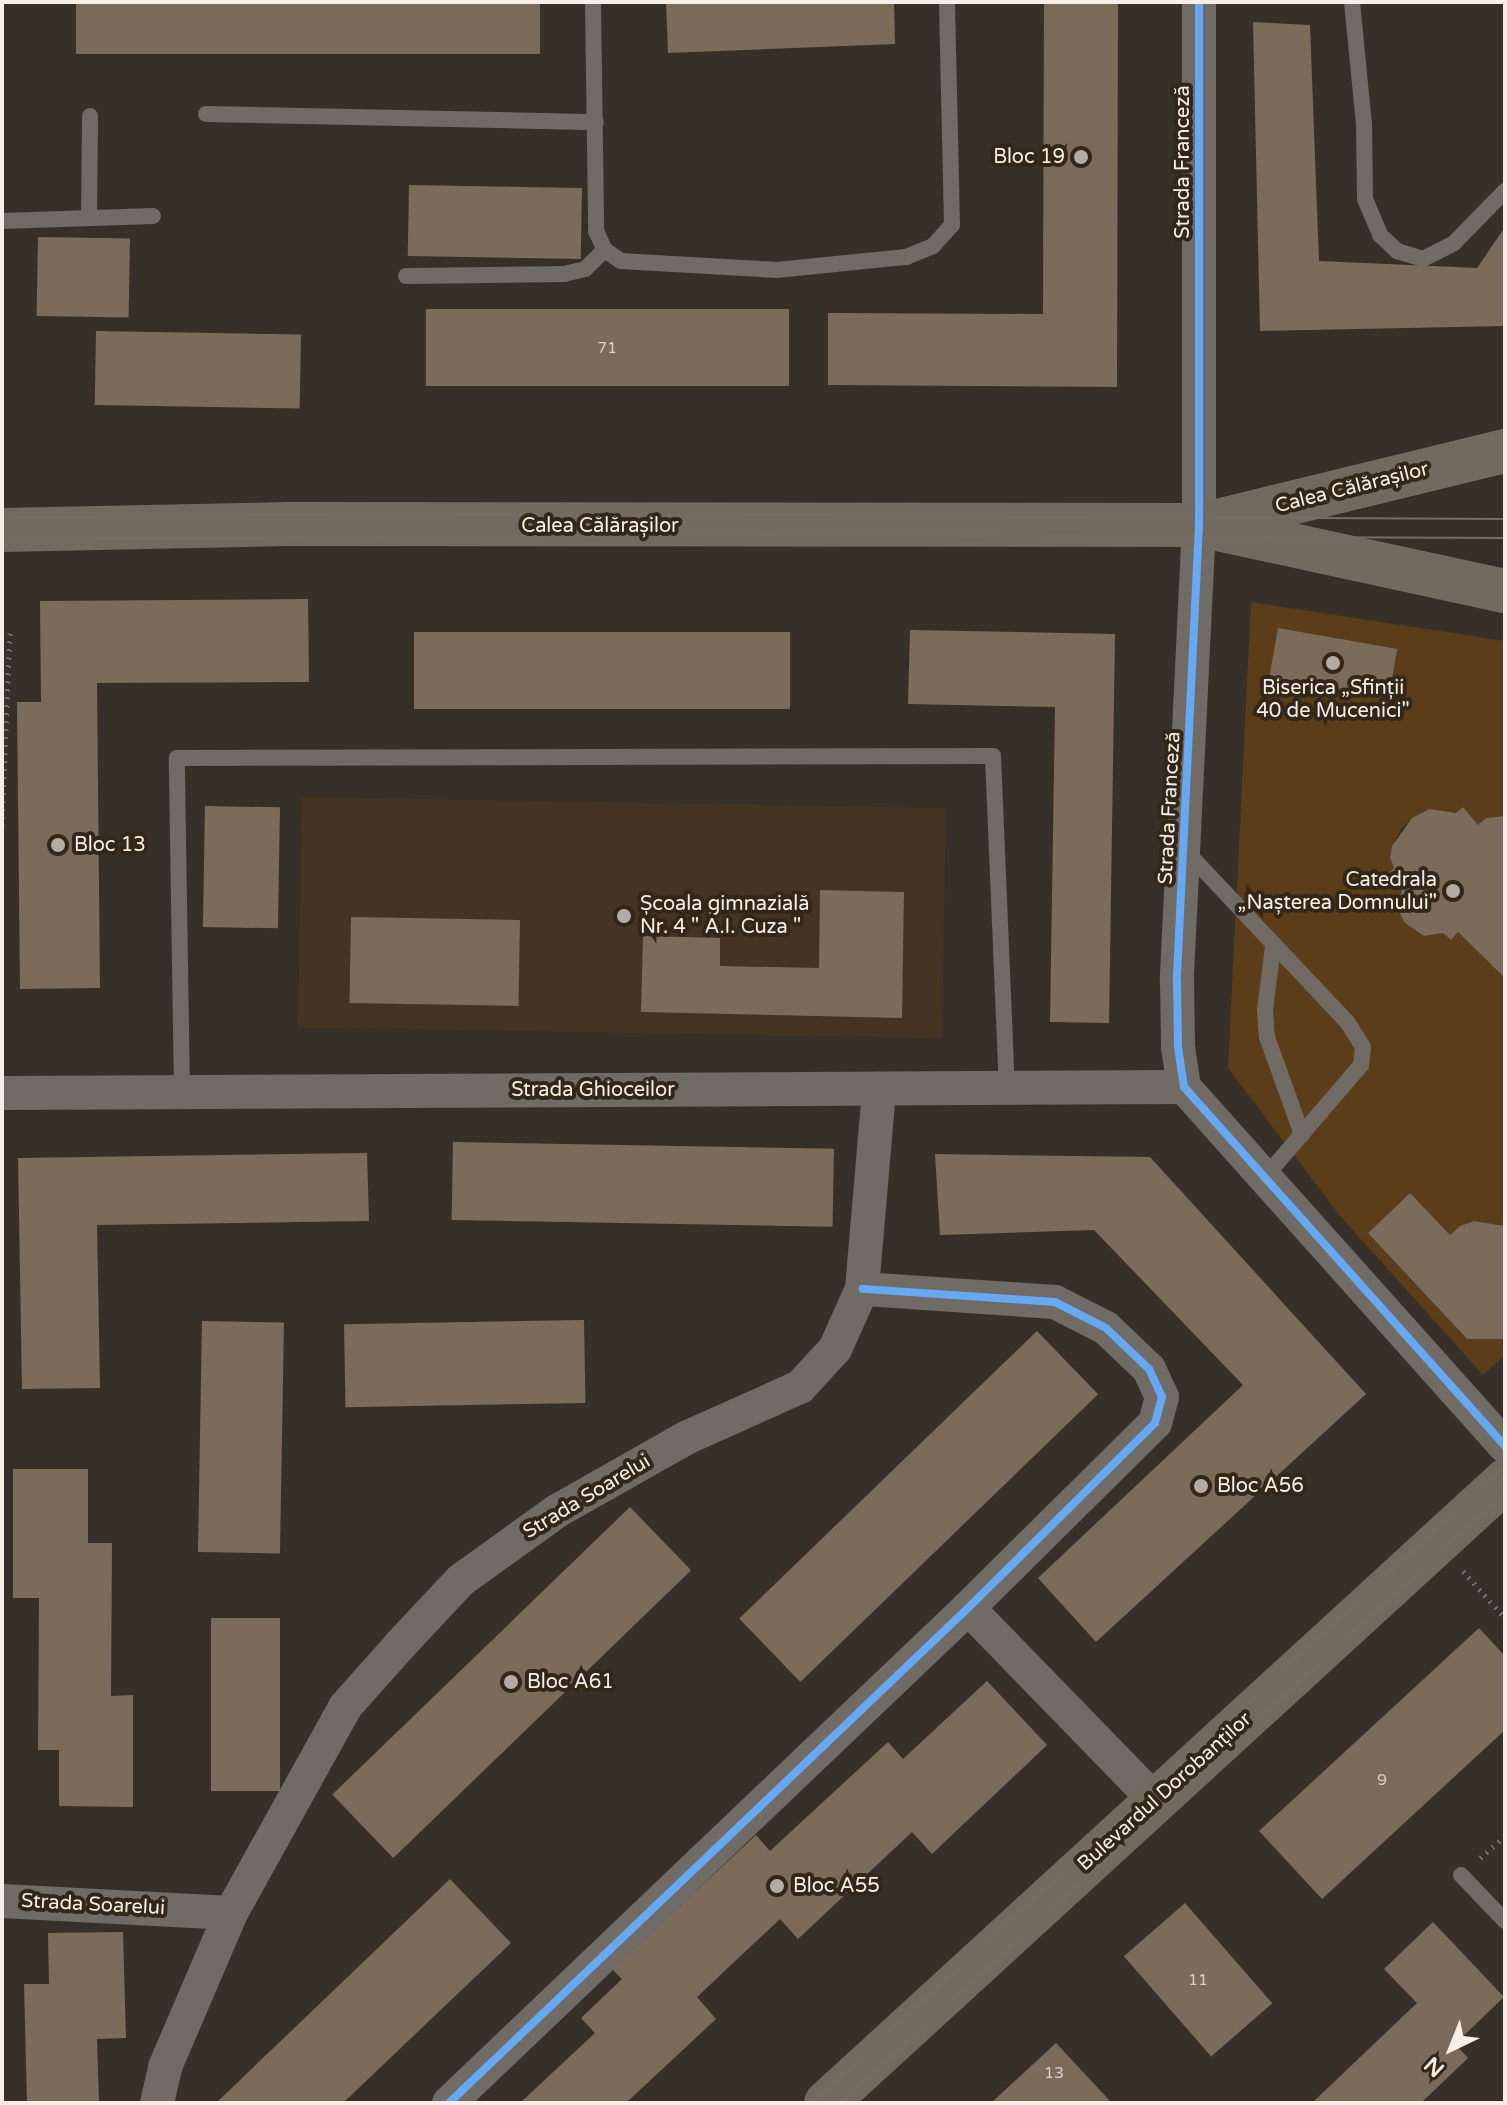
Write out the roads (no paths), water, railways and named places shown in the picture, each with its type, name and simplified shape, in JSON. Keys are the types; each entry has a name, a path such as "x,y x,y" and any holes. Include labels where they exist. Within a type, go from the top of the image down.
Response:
{"main road":[{"name":"Calea Călărașilor","path":"1199,525 1505,451"},
{"name":"Calea Călărașilor","path":"2,530 288,524 1199,525 1505,591"},
{"name":"Bulevardul Dorobanților","path":"826,2103 1505,1481"}],"street":[{"name":"Strada Franceză","path":"1184,1087 1178,1047 1177,980 1199,525 1199,2"},
{"name":"Strada Ghioceilor","path":"2,1093 1184,1087"},
{"path":"1184,1087 1505,1446"},
{"name":"Strada Soarelui","path":"157,2103 165,2067 231,1913 345,1707 461,1580 557,1511 688,1437 800,1387 835,1349 862,1289 879,1089"},
{"path":"449,2103 968,1608 1155,1423 1162,1397 1149,1369 1106,1328 1055,1302 862,1289"},
{"path":"968,1608 1156,1801"},
{"name":"Strada Soarelui","path":"2,1901 231,1913"}],"lane":[{"path":"593,2 596,231 605,250 621,261 777,270 906,257 933,246 952,225 947,2"},
{"path":"1352,2 1364,124 1365,199 1380,235 1397,251 1423,259 1454,243 1505,191"},
{"path":"206,114 596,122"},
{"path":"89,218 90,116"},
{"path":"2,221 153,216"},
{"path":"406,276 564,274 585,269 605,250"},
{"path":"182,1092 177,758 993,756 1007,1088"},
{"path":"1184,849 1348,1023 1363,1047 1361,1065 1265,1177"},
{"path":"1273,946 1265,1010 1267,1037 1302,1135"},
{"path":"1461,1875 1505,1921"}],"tram line":[{"path":"2,517 535,514 1505,519"},
{"path":"2,539 766,535 1505,538"},
{"path":"812,2103 1505,1466"},
{"path":"841,2103 1505,1493"}],"place":[{"name":"Bloc 19","path":"1081,157"},
{"name":"Biserica „Sfinții 40 de Mucenici\"","path":"1333,663"},
{"name":"Bloc 13","path":"58,845"},
{"name":"Catedrala „Nașterea Domnului\"","path":"1453,891"},
{"name":"Școala gimnazială Nr. 4 \" A.I. Cuza \"","path":"624,916"},
{"name":"Bloc A56","path":"1201,1486"},
{"name":"Bloc A61","path":"511,1682"},
{"name":"Bloc A55","path":"777,1886"}]}
